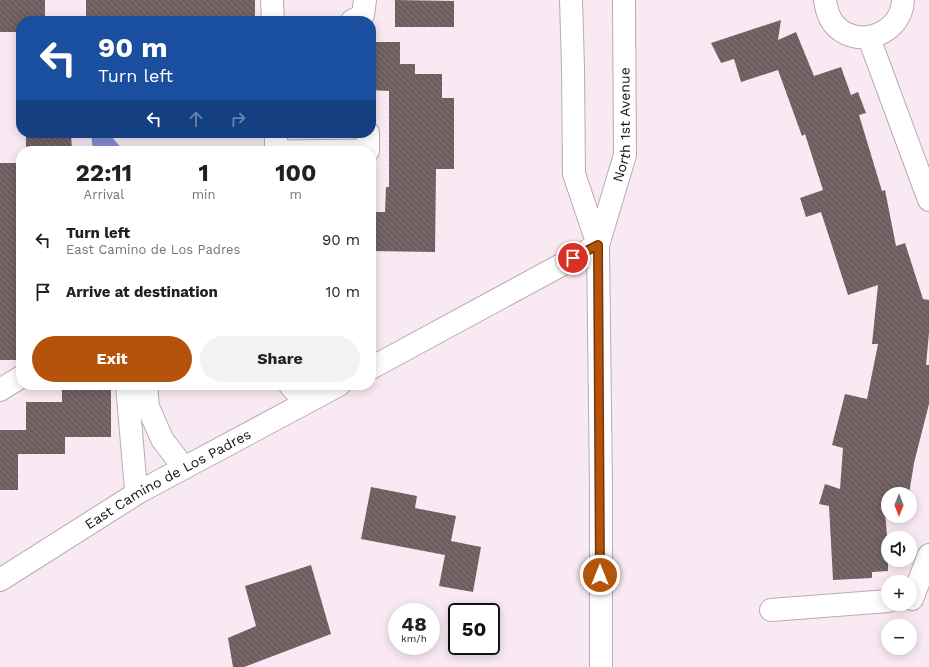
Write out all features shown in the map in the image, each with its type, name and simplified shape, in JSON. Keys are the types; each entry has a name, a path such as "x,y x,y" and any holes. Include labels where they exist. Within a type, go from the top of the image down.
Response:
{"street":[{"path":"272,0 273,16"},
{"path":"361,16 363,15 365,0"},
{"name":"North 1st Avenue","path":"571,0 574,174 598,245"},
{"name":"North 1st Avenue","path":"601,667 598,245 625,155 624,0"},
{"path":"825,0 827,11 833,23 843,32 855,37 869,38 880,34 891,27 898,18 902,6 902,0"},
{"path":"869,38 929,200"},
{"path":"376,365 598,245"},
{"path":"0,390 16,380"},
{"path":"127,390 136,490 139,492"},
{"path":"146,390 148,407 162,439 184,468"},
{"path":"294,390 296,392 310,392"},
{"name":"East Camino de Los Padres","path":"0,580 139,492 184,468 310,392"},
{"path":"917,599 929,555"},
{"path":"771,610 881,602"}],"lane":[{"path":"276,144 368,143"}],"water":[{"path":"92,138 113,138 120,146 92,146"}],"building":[{"path":"0,0 45,0 45,16 16,16 16,32 0,32"},
{"path":"86,0 255,0 255,16 86,16"},
{"path":"395,0 454,1 454,27 395,27"},
{"path":"781,20 778,40 796,32 814,76 841,67 851,95 858,92 866,113 859,115 882,191 885,190 896,246 905,243 923,299 929,300 929,333 926,365 929,365 929,404 914,463 910,487 881,487 881,523 886,523 887,531 881,531 881,567 888,567 888,571 872,572 872,578 833,580 829,506 819,504 825,484 840,489 843,448 832,445 845,394 867,399 878,344 872,344 878,285 848,295 821,212 806,217 800,198 823,190 805,134 802,136 778,70 741,82 734,59 721,63 711,43"},
{"path":"376,42 400,42 400,64 415,64 415,74 442,74 442,98 454,98 454,169 436,169 435,252 376,251 376,212 385,212 386,187 389,187 389,91 376,90"},
{"path":"26,138 71,138 72,146 26,146"},
{"path":"0,163 16,163 16,360 0,360"},
{"path":"62,390 111,390 111,437 65,437 65,454 18,454 18,490 0,490 0,430 26,430 26,402 62,402"},
{"path":"371,487 417,496 415,508 456,516 451,541 481,547 473,592 439,586 445,555 361,539"},
{"path":"311,565 331,634 244,667 233,667 228,638 256,626 245,586"}],"route":[{"path":"573,258 598,245 600,575"}]}
